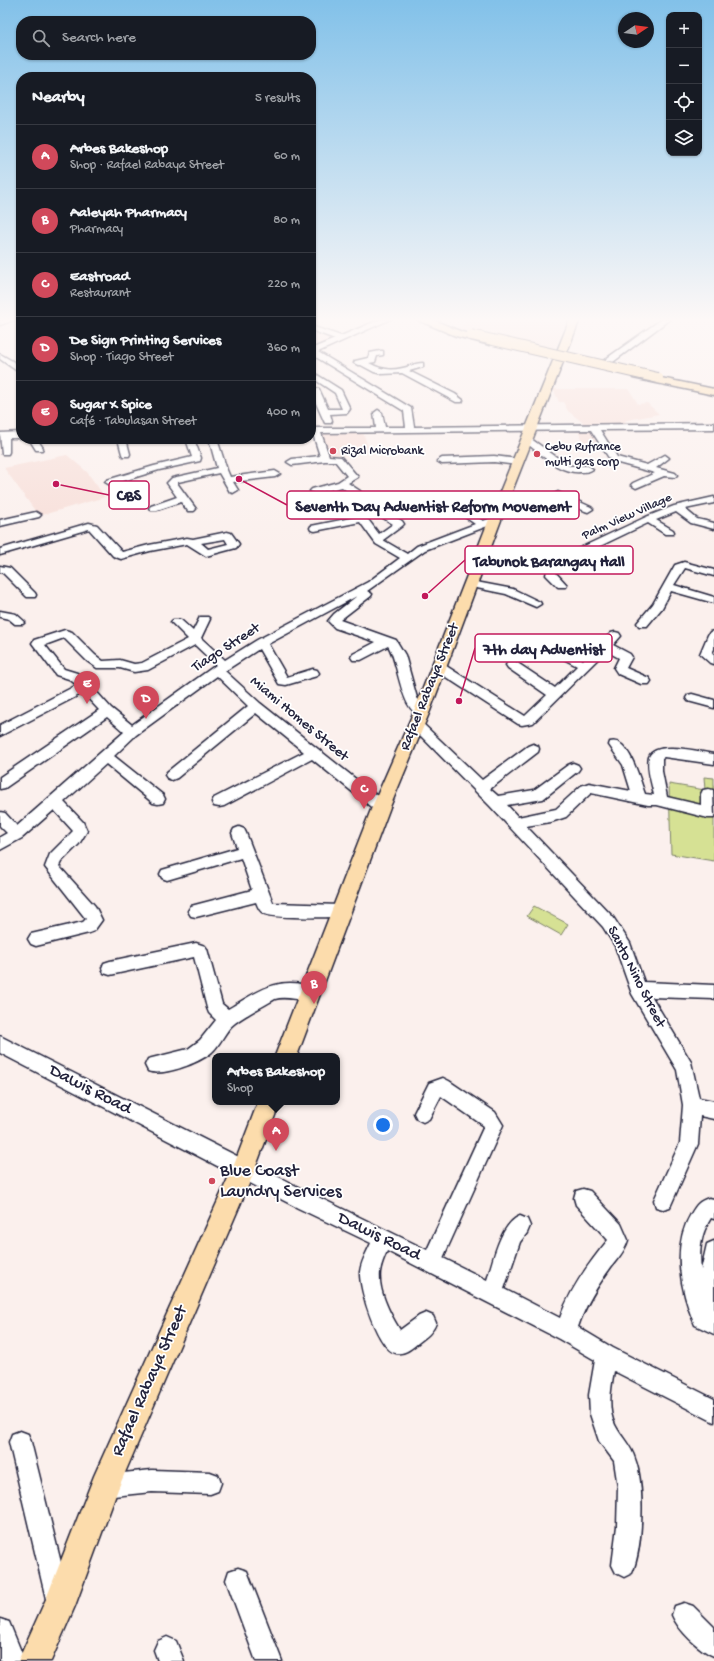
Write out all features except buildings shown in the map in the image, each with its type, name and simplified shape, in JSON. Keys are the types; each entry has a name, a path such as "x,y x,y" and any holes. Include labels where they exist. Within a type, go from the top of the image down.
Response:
{"main road":[{"name":"Rafael Rabaya Street","path":"287,1053 308,993 340,911 471,584 488,522 501,504 545,397"},
{"name":"Rafael Rabaya Street","path":"34,1661 59,1606 104,1486 244,1169 268,1105"}],"street":[{"path":"318,397 333,430"},
{"path":"325,412 346,409 340,397"},
{"path":"386,397 408,410 410,429"},
{"path":"453,397 459,400"},
{"path":"378,413 382,429"},
{"path":"594,428 614,459 668,474 636,485"},
{"path":"316,431 410,429 529,433 594,428 713,428"},
{"path":"529,433 566,468 572,470 588,469"},
{"path":"5,452 3,436 16,435"},
{"path":"316,438 325,458"},
{"path":"36,444 39,448"},
{"path":"123,444 126,454"},
{"path":"184,453 188,452 186,444"},
{"path":"103,472 113,486 157,468 197,459 192,444"},
{"path":"214,444 222,470 233,490"},
{"path":"292,462 338,458 352,474 352,479 343,482 343,484 315,490"},
{"path":"649,468 664,458"},
{"path":"442,461 494,459 518,462"},
{"path":"191,509 172,484 173,481 222,470"},
{"path":"228,480 275,474"},
{"path":"343,484 361,496 362,500 399,524 378,539"},
{"path":"501,504 528,510 558,495 588,509"},
{"path":"154,508 183,498"},
{"path":"362,500 358,513 378,539 382,544 407,558"},
{"name":"Palm View Village","path":"562,585 550,575 567,558 649,519 677,508 714,500"},
{"path":"458,508 488,522"},
{"path":"677,508 694,521 714,526"},
{"path":"0,522 36,514"},
{"path":"315,528 362,518"},
{"path":"649,519 670,532"},
{"name":"Tiago Street","path":"0,844 17,834 55,802 132,732 220,668 261,643 372,584 421,548 488,522"},
{"path":"0,552 89,526 93,527 117,554 121,556 149,548 187,541 193,542"},
{"path":"643,623 658,606 679,567 682,565 690,566 714,573"},
{"path":"0,569 6,570 31,595"},
{"path":"372,584 367,594 334,620 336,623 358,632 394,642"},
{"path":"471,584 509,591 536,604"},
{"path":"668,587 714,600"},
{"path":"343,612 354,618"},
{"path":"0,614 12,616 19,622"},
{"path":"132,732 107,711 81,682 73,676 60,672 38,643 65,634 68,635 91,658 102,665 120,664 138,668 144,667 195,640 204,619"},
{"name":"Miami Homes Street","path":"176,622 195,640 256,706 381,807"},
{"path":"439,667 522,721 529,720 615,636"},
{"path":"714,636 706,654 714,660"},
{"path":"358,657 394,642"},
{"name":"Santo Nino Street","path":"394,642 398,649 405,681 419,717 481,788 608,922 622,943 638,989 685,1068 692,1105 689,1144 663,1200"},
{"path":"261,643 283,681 288,681 306,673 314,673"},
{"path":"545,644 585,666"},
{"path":"606,646 626,657 620,668 622,671 645,681"},
{"path":"512,665 555,694"},
{"path":"0,731 84,687"},
{"path":"692,698 714,704"},
{"path":"172,775 256,706"},
{"path":"0,784 107,711"},
{"path":"615,745 629,764 640,798"},
{"path":"481,788 534,749"},
{"path":"219,802 314,752"},
{"path":"657,800 661,796 657,780 656,758 658,754 663,752 714,759"},
{"path":"103,758 110,760 158,799"},
{"path":"495,802 538,795 573,768"},
{"path":"514,823 563,812 585,789 589,788 648,800 657,800 711,813 708,794"},
{"path":"36,939 84,928 89,926 94,920 90,911 52,867 53,860 77,838 80,831 78,826 55,802"},
{"path":"0,817 17,834"},
{"path":"239,833 265,905 269,909 340,911"},
{"path":"167,874 246,851"},
{"path":"196,911 262,894"},
{"path":"110,968 196,950 200,951 215,1008 220,1014 228,1018"},
{"path":"638,989 714,992"},
{"path":"154,1065 179,1060 193,1055 206,1046 228,1018 271,993 281,990 308,993"},
{"name":"Dawis Road","path":"0,1044 305,1201 431,1262 714,1411"},
{"path":"423,1113 435,1089 443,1087 489,1118 494,1125 431,1262"},
{"path":"692,1105 714,1110"},
{"path":"566,1332 575,1305 604,1260 617,1244 614,1231 583,1198"},
{"path":"708,1321 692,1288 690,1244 693,1230 705,1209 714,1209"},
{"path":"492,1294 512,1236 520,1226"},
{"path":"383,1238 370,1273 374,1298 389,1333 397,1343 403,1342 426,1323"},
{"path":"708,1321 714,1251"},
{"path":"606,1355 600,1393 602,1422 608,1434 621,1450 626,1463 630,1514 624,1565"},
{"path":"20,1442 59,1606"},
{"path":"104,1486 152,1481 210,1483"},
{"path":"238,1580 269,1661"},
{"path":"684,1615 714,1644"},
{"path":"0,1631 12,1661"}],"shaded area":[{"path":"556,397 634,397 638,404 647,403 659,414 627,420 625,421 626,424 586,425 568,411 563,402 559,402"},
{"path":"593,429 600,443 585,444 578,430"},
{"path":"363,432 370,453 325,457 317,433"},
{"path":"67,455 87,472 105,497 39,516 4,468"}],"green space":[{"path":"704,777 714,778 714,861 671,854 669,784 705,790"},
{"path":"534,906 568,924 561,935 527,916"}],"place":[{"name":"Rizal Microbank","path":"333,451"},
{"name":"Cebu Rufrance multi gas corp","path":"537,454"},
{"name":"Seventh Day Adventist Reform Movement","path":"239,479"},
{"name":"CBS","path":"56,484"},
{"name":"Tabunok Barangay Hall","path":"425,596"},
{"name":"7th day Adventist","path":"459,701"},
{"name":"Sugar X Spice","path":"87,704"},
{"name":"De Sign Printing Services","path":"146,719"},
{"name":"Eastroad","path":"364,809"},
{"name":"Aaleyah Pharmacy","path":"314,1004"},
{"name":"Arbes Bakeshop","path":"276,1151"},
{"name":"Blue Coast Laundry Services","path":"212,1181"}]}
